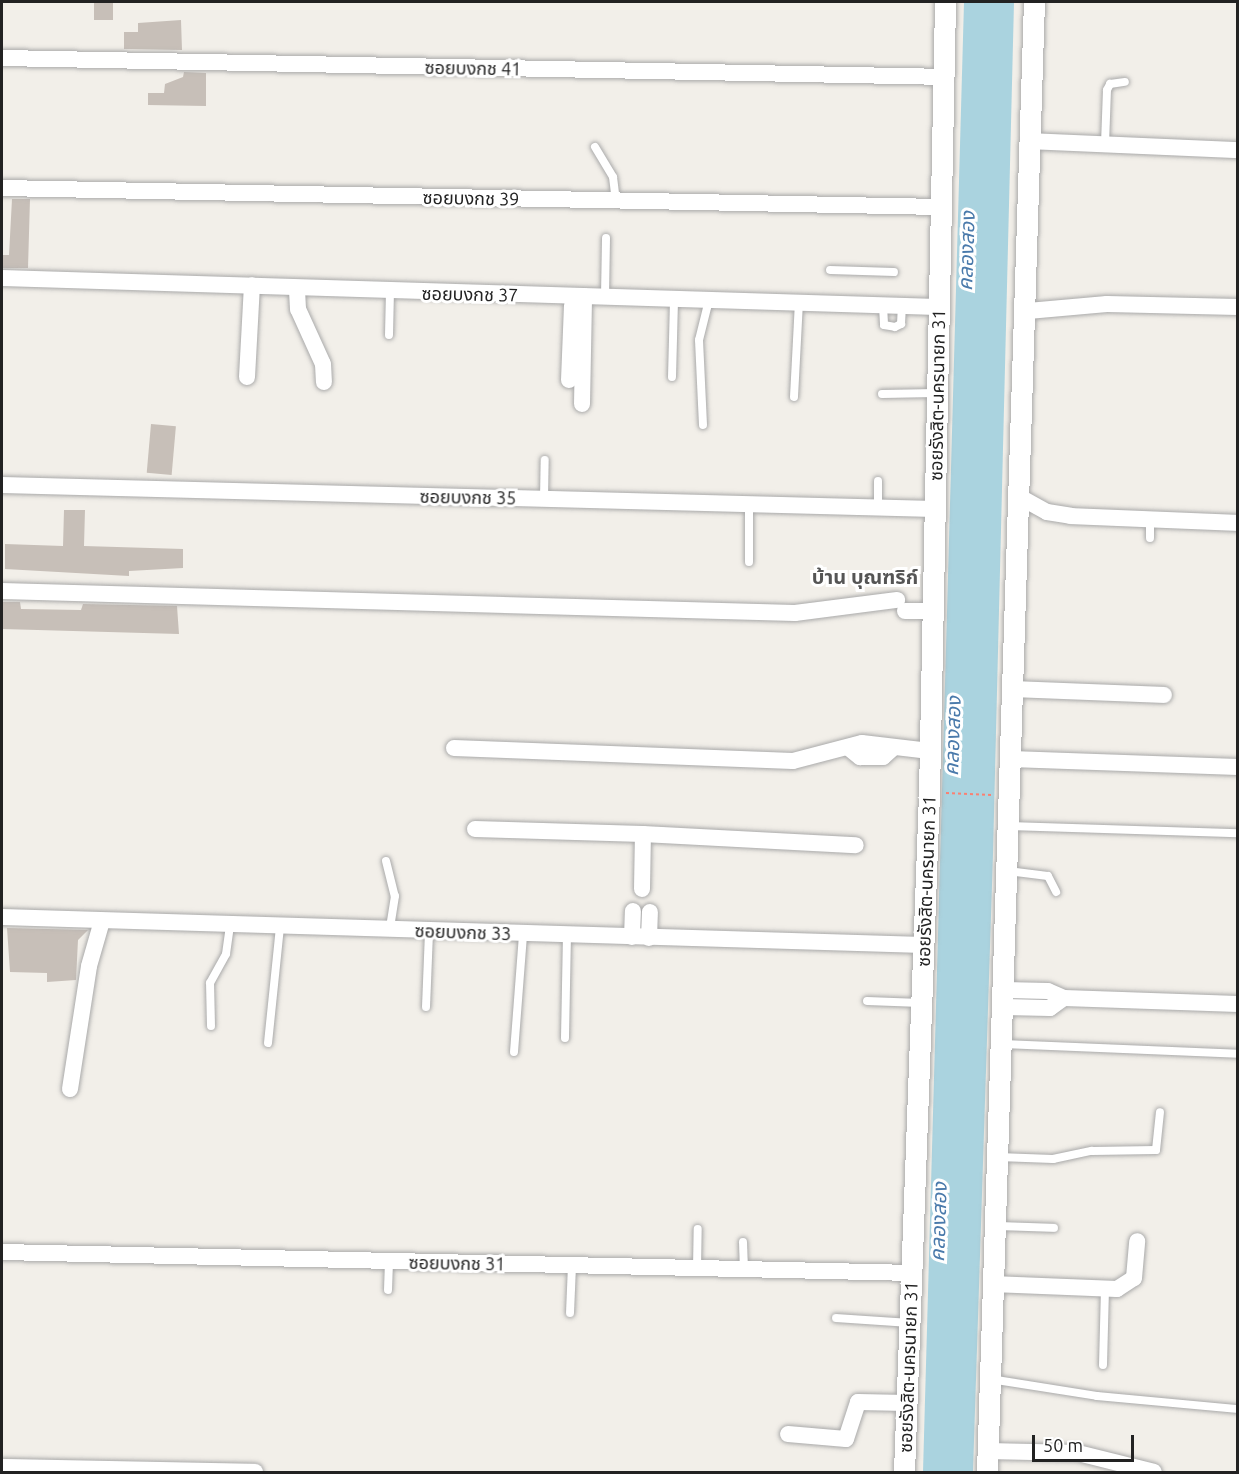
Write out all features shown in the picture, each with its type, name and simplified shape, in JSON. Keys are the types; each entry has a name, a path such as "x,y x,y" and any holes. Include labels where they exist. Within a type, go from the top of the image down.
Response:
{"street":[{"name":"ซอยรังสิต-นครนายก 31","path":"904,1473 930,751 938,307 933,274 941,207 945,2"},
{"path":"987,1473 992,1284 1003,1044 1018,496 1028,311 1030,141 1035,2"},
{"name":"ซอยบงกช 41","path":"2,58 945,77"},
{"path":"1030,141 1238,150"},
{"name":"ซอยบงกช 39","path":"2,188 941,207"},
{"name":"ซอยบงกช 37","path":"2,278 252,285 297,290 605,296 938,307"},
{"path":"247,377 252,285"},
{"path":"297,290 298,309 323,364 324,382"},
{"path":"569,380 578,296"},
{"path":"578,296 582,404"},
{"path":"1028,311 1107,304 1238,307"},
{"name":"ซอยบงกช 35","path":"2,485 935,509"},
{"path":"1018,496 1059,514 1238,523"},
{"path":"2,591 795,613 898,605 933,605"},
{"path":"1014,689 1164,695"},
{"path":"454,748 793,761 814,751 850,749 873,742 892,749 930,751"},
{"path":"1011,759 1238,767"},
{"path":"475,829 643,834 856,845"},
{"path":"641,937 643,834"},
{"name":"ซอยบงกช 33","path":"2,918 924,945"},
{"path":"70,1089 85,984 102,921"},
{"path":"1004,999 1050,1008 1064,998 1238,1004"},
{"path":"992,1284 1105,1290 1134,1278 1137,1241"},
{"name":"ซอยบงกช 31","path":"2,1252 912,1273"},
{"path":"788,1434 846,1439 858,1402 907,1403"},
{"path":"987,1451 1078,1453 1154,1473"},
{"path":"2,1467 255,1473"}],"lane":[{"path":"1105,144 1107,90 1110,84 1125,82"},
{"path":"595,147 613,177 616,201"},
{"path":"605,296 606,238"},
{"path":"830,270 894,272"},
{"path":"389,335 390,292"},
{"path":"672,377 674,299"},
{"path":"703,425 699,340 709,300"},
{"path":"794,398 799,302"},
{"path":"882,394 937,393"},
{"path":"544,499 545,460"},
{"path":"878,481 878,508"},
{"path":"748,562 749,504"},
{"path":"1150,519 1150,538"},
{"path":"1009,826 1238,833"},
{"path":"386,861 395,896 390,930"},
{"path":"1007,871 1048,876 1056,892"},
{"path":"211,1026 210,983 226,954 230,925"},
{"path":"268,1043 280,926"},
{"path":"426,1007 429,931"},
{"path":"514,1052 523,934"},
{"path":"565,1038 567,935"},
{"path":"867,1001 922,1003"},
{"path":"1003,1044 1238,1054"},
{"path":"998,1157 1053,1159 1092,1151 1156,1150 1161,1112"},
{"path":"995,1226 1054,1228"},
{"path":"698,1229 698,1268"},
{"path":"743,1242 744,1269"},
{"path":"388,1261 388,1290"},
{"path":"570,1313 572,1265"},
{"path":"1103,1365 1105,1290"},
{"path":"836,1318 911,1323"},
{"path":"989,1379 1073,1394 1238,1409"}],"path":[{"path":"938,793 1000,795"}],"water":[{"name":"คลองสอง","path":"964,2 1014,2 993,854 973,1472 923,1472"}],"building":[{"path":"94,2 113,2 113,20 94,20"},
{"path":"181,20 182,50 124,49 124,32 138,32 138,23"},
{"path":"184,72 206,73 206,106 148,105 148,93 164,93 165,84 183,77"},
{"path":"12,199 30,199 28,268 2,268 2,255 9,255"},
{"path":"151,424 176,426 172,475 147,473"},
{"path":"64,510 85,510 84,546 183,549 183,568 129,571 129,576 5,569 5,544 63,546"},
{"path":"2,602 20,602 21,609 81,610 83,604 177,606 179,634 2,629"},
{"path":"7,928 88,930 78,940 76,980 47,982 47,973 10,972"}],"district":[{"name":"บ้าน บุณฑริก์","path":"865,576"}]}
